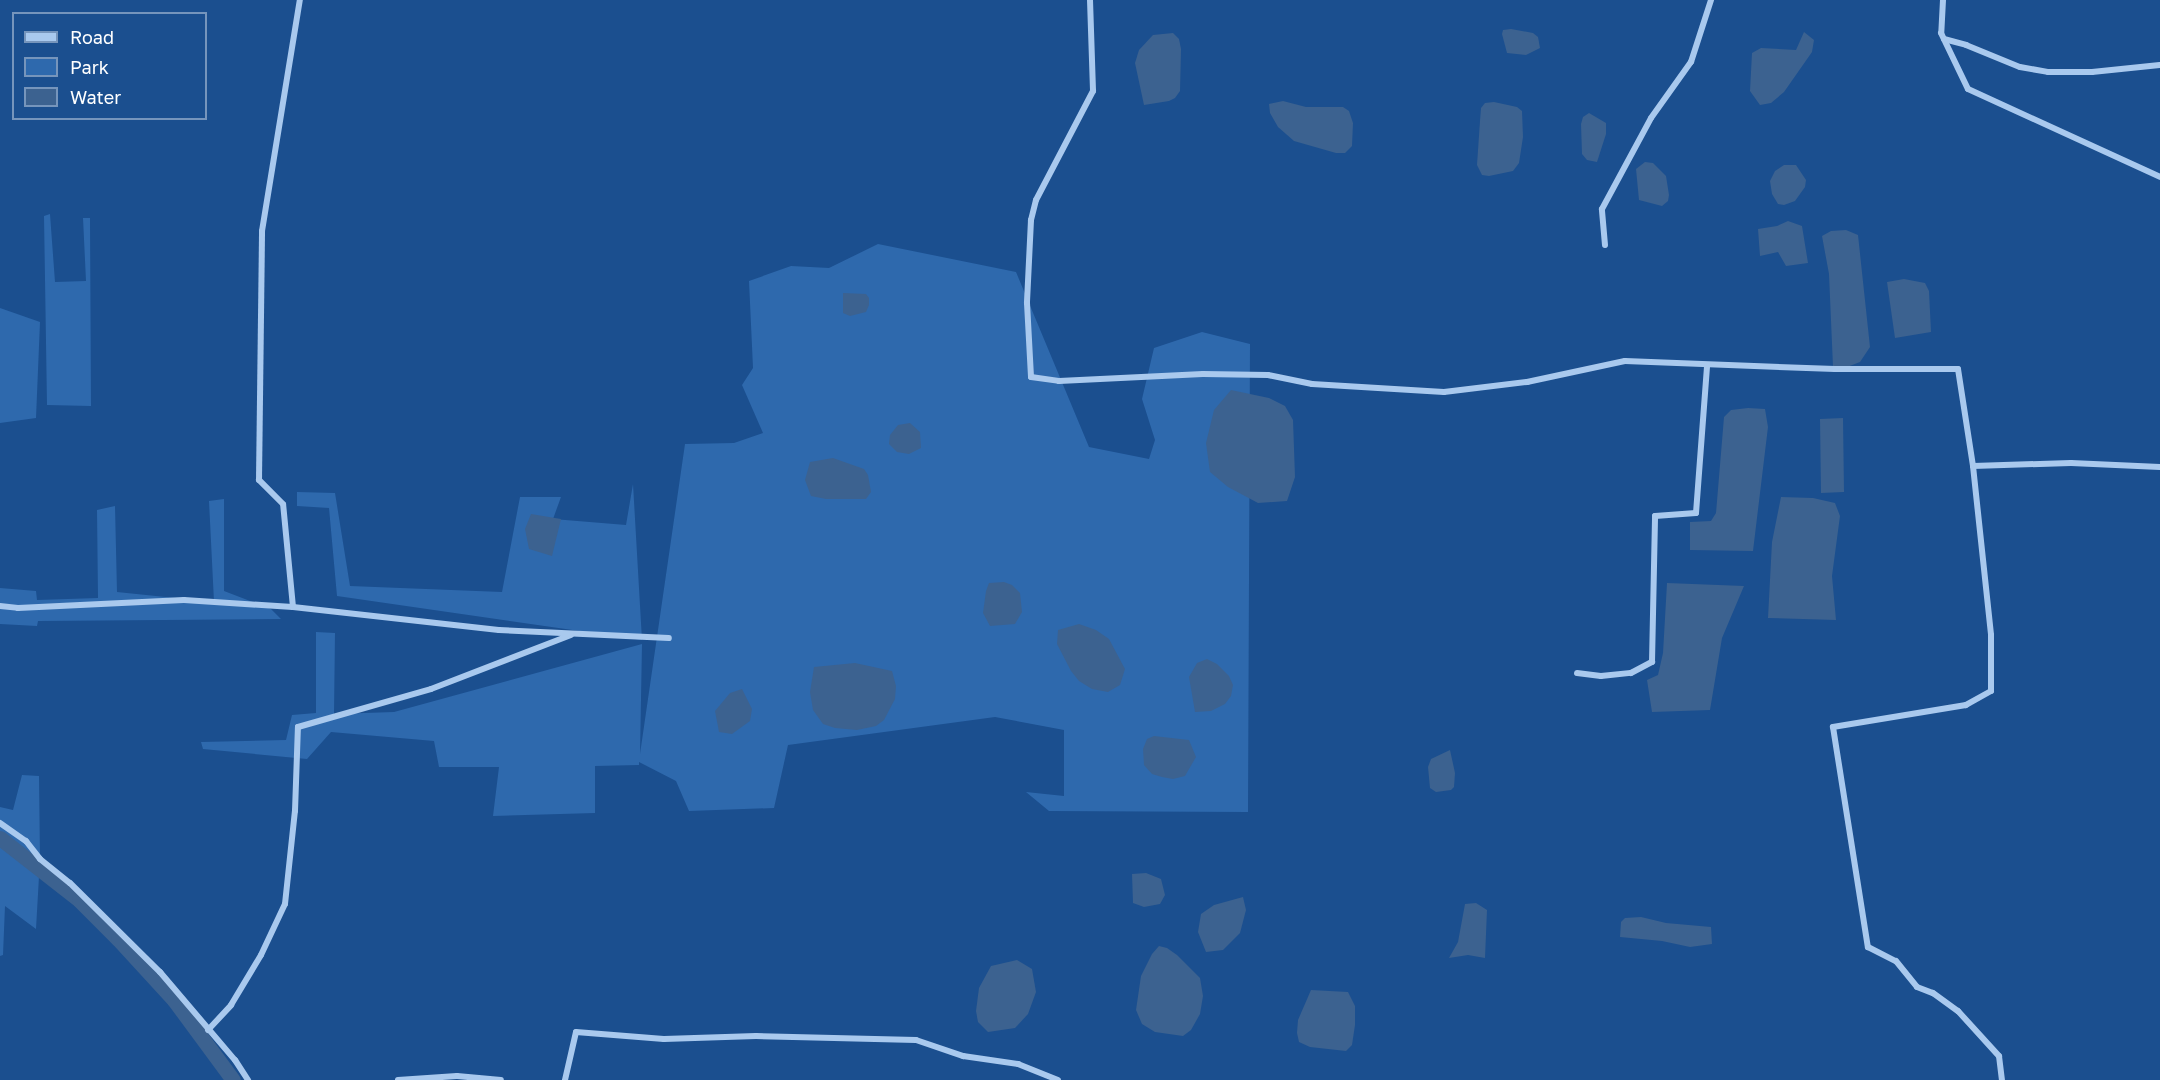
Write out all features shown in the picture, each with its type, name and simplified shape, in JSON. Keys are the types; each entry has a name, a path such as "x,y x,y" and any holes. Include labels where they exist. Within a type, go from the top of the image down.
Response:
{"street":[{"path":"293,607 283,504 259,480 262,231 300,0"},
{"path":"1090,0 1093,91 1036,200 1031,220 1027,303 1031,377 1059,381 1203,374 1268,375 1312,384 1444,393 1527,382 1625,361 1707,365 1958,369 1973,466 1991,634 1991,691 1966,705 1833,727 1868,946 1896,961 1917,987 1934,993 1958,1011 1999,1056 2002,1080"},
{"path":"1605,245 1602,209 1651,118 1691,62 1711,0"},
{"path":"1943,0 1941,33 1968,89 2160,177"},
{"path":"1944,39 1966,45 2020,68 2048,72 2092,72 2160,65"},
{"path":"1576,673 1601,676 1631,673 1652,662 1655,516 1696,513 1707,365"},
{"path":"1973,466 2071,463 2160,467"},
{"path":"0,606 18,608 184,600 293,607 500,630 669,638"},
{"path":"208,1030 231,1005 261,955 285,904 295,811 298,727 431,689 574,634"},
{"path":"0,823 26,841 40,859 70,883 160,972 248,1080"},
{"path":"565,1080 576,1032 664,1039 756,1036 916,1040 963,1056 1018,1064 1058,1080"},
{"path":"398,1080 457,1076 501,1080"}],"green space":[{"path":"50,214 55,282 86,281 83,218 90,218 91,406 47,405 44,216"},
{"path":"878,244 1016,272 1089,447 1149,459 1155,440 1142,399 1154,348 1202,332 1250,344 1248,812 1049,811 1026,792 1064,796 1064,730 995,717 788,745 774,808 689,811 676,781 639,762 639,765 595,766 595,813 493,816 499,767 439,767 434,741 331,732 307,759 203,749 201,742 286,740 292,715 316,713 316,632 335,633 334,714 394,712 642,644 640,754 685,444 734,443 763,433 742,385 753,368 749,281 791,266 829,268"},
{"path":"0,308 40,322 36,418 0,423"},
{"path":"633,484 642,640 337,596 329,508 297,506 297,492 335,493 350,586 502,592 520,497 561,497 553,519 626,525"},
{"path":"224,499 224,591 271,609 281,619 38,621 37,626 0,624 0,588 36,591 37,600 98,598 97,510 115,506 117,592 214,602 209,501"},
{"path":"22,775 39,776 40,859 36,929 5,906 3,955 0,956 0,807 13,810"}],"water":[{"path":"1503,30 1533,33 1538,37 1540,48 1526,55 1507,53 1502,34"},
{"path":"1804,32 1814,40 1812,52 1784,92 1771,103 1760,105 1750,91 1752,53 1761,48 1796,50"},
{"path":"1173,33 1179,39 1181,49 1180,91 1175,98 1169,101 1144,105 1135,63 1139,50 1153,35"},
{"path":"1283,101 1306,107 1343,107 1349,111 1353,123 1352,146 1345,153 1336,153 1294,141 1278,127 1270,113 1269,104"},
{"path":"1494,102 1517,107 1522,111 1523,137 1519,163 1513,171 1489,176 1482,175 1477,165 1481,108 1485,103"},
{"path":"1589,113 1606,123 1606,134 1597,162 1587,160 1582,154 1581,124 1583,117"},
{"path":"1645,162 1653,163 1666,176 1669,195 1668,201 1662,206 1639,200 1636,169"},
{"path":"1784,165 1796,165 1806,180 1805,187 1795,201 1784,205 1778,204 1772,194 1770,181 1775,171"},
{"path":"1788,221 1802,226 1808,263 1786,266 1778,252 1760,256 1758,229 1777,226"},
{"path":"1846,230 1858,235 1870,347 1860,362 1847,367 1833,367 1829,274 1822,236 1831,231"},
{"path":"1904,279 1925,283 1929,291 1931,332 1895,338 1887,282"},
{"path":"843,293 866,294 869,298 869,305 866,312 850,316 843,313"},
{"path":"1231,390 1269,398 1285,406 1293,420 1295,477 1287,501 1258,503 1228,487 1210,472 1206,443 1214,410"},
{"path":"1765,409 1768,427 1753,551 1690,550 1690,522 1711,521 1716,513 1724,417 1731,410"},
{"path":"1843,418 1844,492 1821,493 1820,419"},
{"path":"910,423 920,432 921,448 909,454 897,452 889,444 890,435 898,425"},
{"path":"833,458 864,469 868,475 871,492 866,499 826,499 811,496 805,480 810,462"},
{"path":"1781,497 1813,498 1835,503 1840,516 1832,576 1836,620 1768,618 1772,542"},
{"path":"531,514 561,519 552,556 529,549 525,529"},
{"path":"1004,582 1012,585 1020,593 1022,612 1015,624 990,626 983,613 986,591 989,583"},
{"path":"1667,583 1744,586 1722,638 1710,710 1652,712 1647,680 1658,675 1663,653"},
{"path":"1079,624 1096,630 1109,639 1125,669 1120,685 1108,692 1092,689 1079,681 1057,644 1058,630"},
{"path":"1207,659 1217,664 1229,676 1233,685 1231,696 1225,704 1211,711 1195,712 1189,677 1197,663"},
{"path":"855,663 892,671 896,686 895,699 884,720 876,726 857,730 835,728 823,724 813,710 810,692 814,667"},
{"path":"742,689 752,709 750,721 732,734 719,732 715,711 730,693"},
{"path":"1154,736 1189,740 1196,757 1185,776 1173,779 1162,777 1152,774 1144,765 1143,749 1147,739"},
{"path":"1450,750 1455,773 1454,787 1451,790 1436,792 1430,788 1428,767 1431,759"},
{"path":"1146,873 1161,879 1165,895 1160,904 1144,907 1133,903 1132,874"},
{"path":"1243,897 1246,910 1240,933 1223,950 1206,952 1198,932 1201,914 1214,905"},
{"path":"1476,903 1487,910 1485,958 1468,955 1449,958 1458,942 1465,904"},
{"path":"1641,917 1666,923 1711,927 1712,944 1690,947 1662,941 1620,937 1621,922 1625,918"},
{"path":"1159,946 1177,955 1200,978 1203,996 1200,1014 1191,1030 1183,1036 1155,1032 1142,1024 1136,1010 1141,976 1152,954"},
{"path":"1017,960 1032,969 1036,992 1028,1014 1015,1028 988,1032 978,1022 976,1011 979,988 991,966"},
{"path":"1311,990 1348,992 1355,1006 1355,1025 1352,1045 1346,1051 1310,1047 1299,1042 1298,1020"}],"waterway":[{"path":"0,838 79,900 118,939 174,1000 233,1080"}]}
